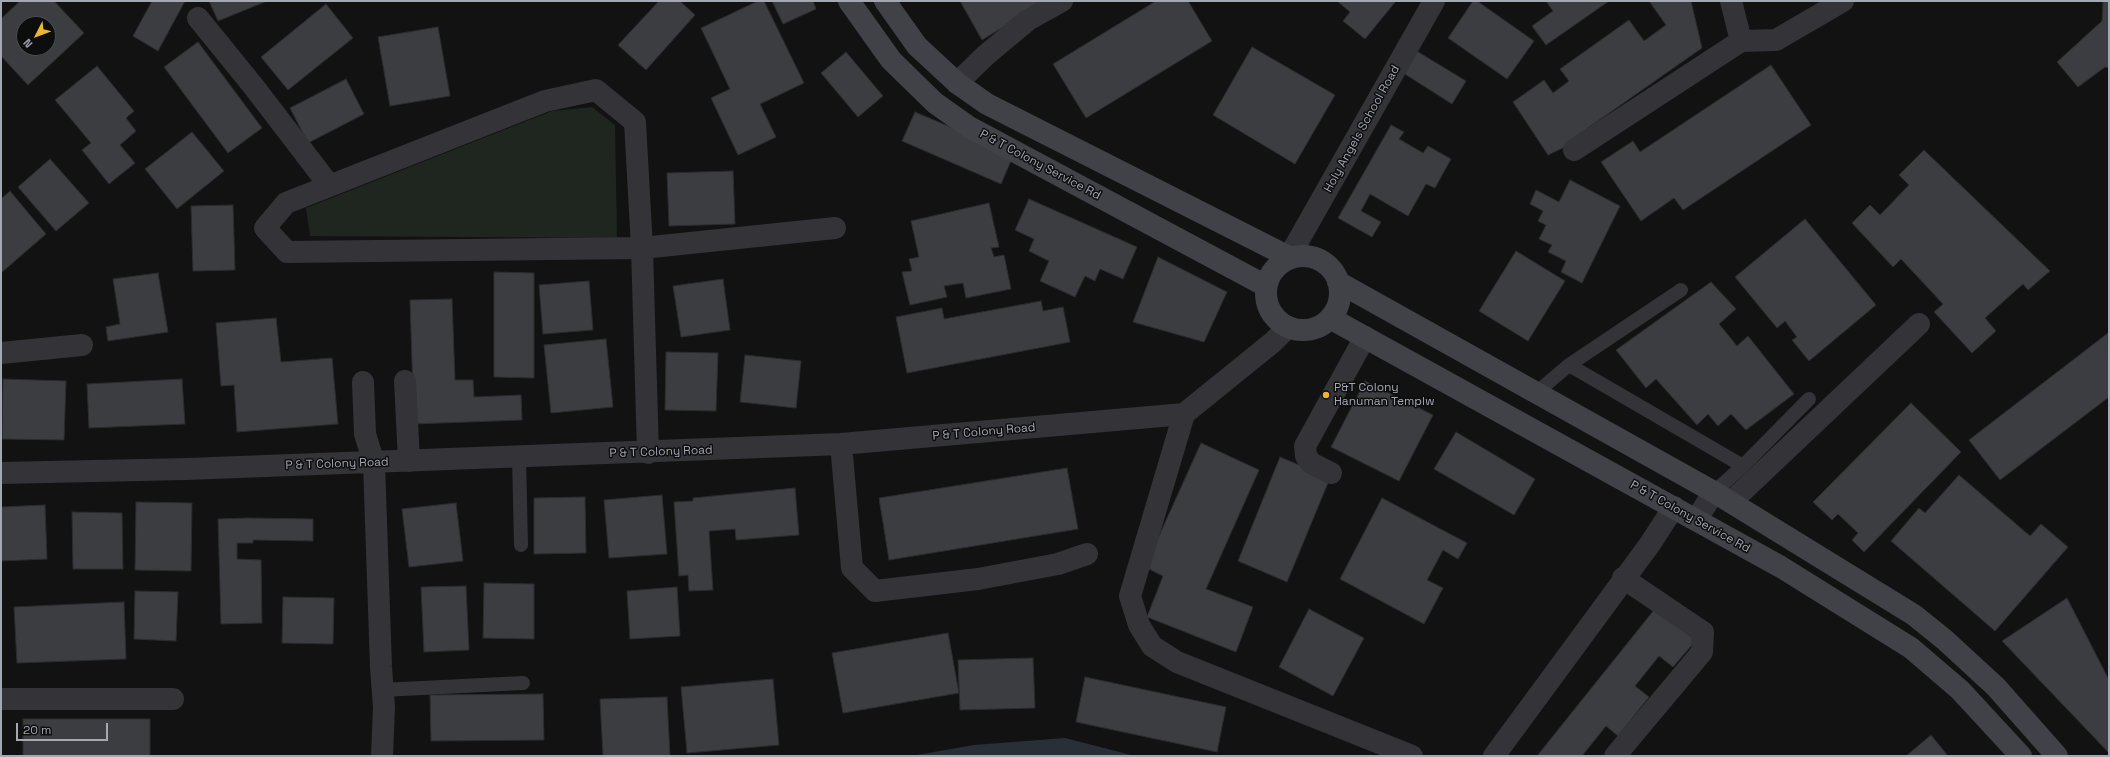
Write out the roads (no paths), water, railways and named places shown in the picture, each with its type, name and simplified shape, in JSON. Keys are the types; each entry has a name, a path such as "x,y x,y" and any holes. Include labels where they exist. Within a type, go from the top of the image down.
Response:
{"street":[{"name":"P & T Colony Service Rd","path":"849,1 891,60 935,103 968,128 1266,286"},
{"path":"885,1 917,46 957,83 987,104 1289,258"},
{"path":"957,83 986,55 1028,20 1062,1"},
{"name":"Holy Angels School Road","path":"1289,258 1434,1"},
{"path":"1731,1 1741,41"},
{"path":"1574,150 1741,41 1776,40 1843,1"},
{"path":"198,18 254,87 328,185"},
{"path":"648,453 642,248 635,122 596,90 545,101 286,202 265,228 287,252 642,248 835,228"},
{"path":"1301,255 1313,257 1324,262 1332,270 1338,282 1340,294 1338,305 1330,318 1324,324 1312,329 1300,330 1288,327 1277,320 1270,310 1266,298 1266,286 1270,274 1278,264 1289,258 1301,255"},
{"path":"1338,282 1722,497 1919,619 1945,640 1996,687 2057,756"},
{"name":"P & T Colony Service Rd","path":"1330,318 1674,507 1781,568 1911,648 1960,690 2021,756"},
{"path":"1696,520 1919,324"},
{"path":"1288,327 1273,342 1184,414 1130,596 1139,625 1152,646 1177,662 1412,756"},
{"path":"1331,473 1311,463 1306,456 1305,446 1364,337"},
{"path":"1,353 82,345"},
{"path":"405,381 409,461"},
{"path":"364,382 365,434 374,462 382,690 384,707 382,756"},
{"name":"P & T Colony Road","path":"1,473 187,469 648,453 841,444 1184,414"},
{"path":"841,444 852,568 875,591 978,579 1058,564 1087,554"},
{"path":"1494,756 1674,507"},
{"path":"1615,756 1702,652 1703,632 1623,578"},
{"path":"1,699 173,699"}],"lane":[{"path":"1536,392 1569,365 1681,290"},
{"path":"1569,365 1743,466"},
{"path":"1722,497 1743,466 1809,399"},
{"path":"519,457 521,545"},
{"path":"382,690 523,683"}],"place":[{"name":"P&T Colony Hanuman Templw","path":"1326,395"}]}
